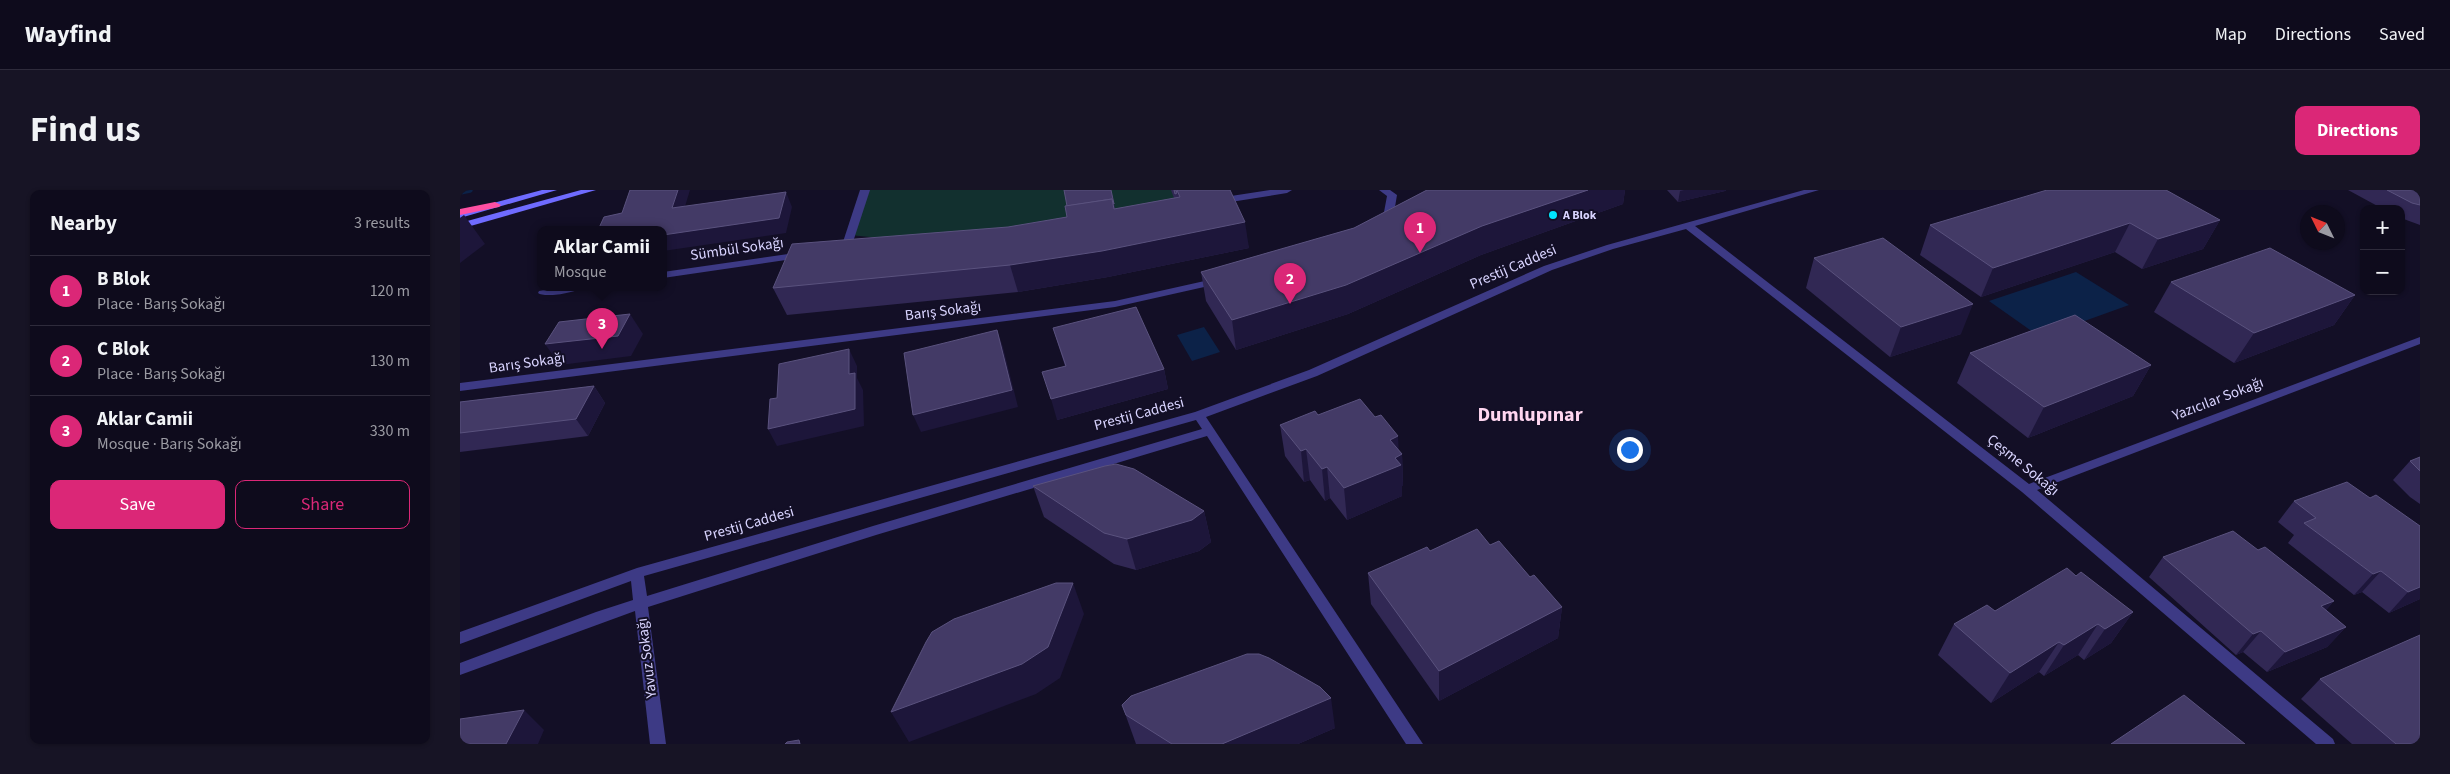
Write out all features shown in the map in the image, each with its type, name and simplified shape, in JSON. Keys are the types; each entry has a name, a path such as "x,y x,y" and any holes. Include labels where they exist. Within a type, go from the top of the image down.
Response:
{"highway":[{"path":"460,213 495,205"}],"main road":[{"path":"495,205 552,190"},
{"path":"460,226 591,190"}],"street":[{"path":"846,249 865,190"},
{"path":"1206,204 1287,190"},
{"path":"1373,224 1389,213 1392,195 1384,190"},
{"name":"Prestij Caddesi","path":"460,638 637,573 1200,415 1361,353 1548,268 1687,225 1814,190"},
{"name":"Çeşme Sokağı","path":"1687,225 2027,489 2327,744"},
{"name":"Sümbül Sokağı","path":"667,274 817,253"},
{"name":"Barış Sokağı","path":"460,387 1115,304 1225,279"},
{"path":"543,293 556,291"},
{"name":"Yazıcılar Sokağı","path":"2027,489 2420,340"},
{"path":"1200,415 1415,744"},
{"path":"460,669 601,616 873,531 1210,431"},
{"name":"Yavuz Sokağı","path":"637,573 658,744"}],"green space":[{"path":"867,190 1213,190 1030,233 918,242 850,235"}],"water":[{"path":"2076,272 2129,305 2040,337 1989,301"},
{"path":"1204,327 1220,352 1192,361 1177,335"}],"building":[{"path":"630,190 678,190 672,208 786,192 779,218 667,234 667,226 600,226 604,217 622,213"},
{"path":"1064,190 1111,190 1114,204 1112,199 1067,206"},
{"path":"1177,190 1230,190 1245,222 1102,251 1010,265 773,288 792,244 1008,227 1067,217 1065,206 1112,199 1114,209 1180,197"},
{"path":"1427,190 1588,190 1482,226 1346,285 1232,320 1201,272 1354,228"},
{"path":"2047,190 2166,190 2220,220 2158,239 2130,223 1993,268 1930,225"},
{"path":"2387,190 2420,190 2420,205 2412,203"},
{"path":"1883,238 1973,304 1901,327 1814,258"},
{"path":"2270,248 2355,295 2254,333 2171,282"},
{"path":"1136,307 1164,369 1051,399 1042,372 1066,366 1053,328"},
{"path":"630,314 618,336 545,344 559,322"},
{"path":"2075,315 2151,365 2044,407 1970,353"},
{"path":"997,330 1012,390 913,415 904,353"},
{"path":"849,349 849,374 855,373 855,409 768,429 770,399 777,398 779,364"},
{"path":"594,386 576,419 460,433 460,402"},
{"path":"1360,399 1375,417 1381,415 1398,436 1390,440 1402,454 1395,458 1401,465 1344,488 1327,467 1322,469 1306,449 1301,451 1280,425 1315,411 1318,415"},
{"path":"2420,457 2420,471 2410,461"},
{"path":"1116,464 1134,469 1204,511 1192,520 1127,539 1104,533 1033,486"},
{"path":"2347,482 2370,498 2376,495 2420,526 2420,587 2408,592 2381,571 2373,574 2304,523 2316,518 2294,501"},
{"path":"1477,529 1490,545 1499,541 1530,577 1534,575 1562,607 1439,671 1368,573 1427,547 1430,551"},
{"path":"2233,531 2258,550 2265,547 2334,601 2321,606 2346,627 2285,652 2261,631 2253,634 2163,557"},
{"path":"2067,568 2076,576 2081,572 2133,612 2105,629 2098,624 2064,645 2059,642 2010,673 1954,624 1987,605 1995,611"},
{"path":"1056,583 1073,583 1048,647 1022,664 891,712 932,632 954,619"},
{"path":"2420,635 2420,744 2396,744 2320,679"},
{"path":"1247,654 1259,654 1269,658 1320,687 1331,698 1222,744 1172,744 1126,715 1122,705 1131,696"},
{"path":"2184,695 2245,744 2111,744"},
{"path":"524,710 506,744 460,744 460,719"},
{"path":"799,740 800,744 785,744 787,742"}],"waterway":[{"path":"460,192 470,190"}],"place":[{"name":"A Blok","path":"1553,215"},
{"name":"B Blok","path":"1420,253"},
{"name":"C Blok","path":"1290,304"},
{"name":"Aklar Camii","path":"602,349"}],"district":[{"name":"Dumlupınar","path":"1530,415"}]}
